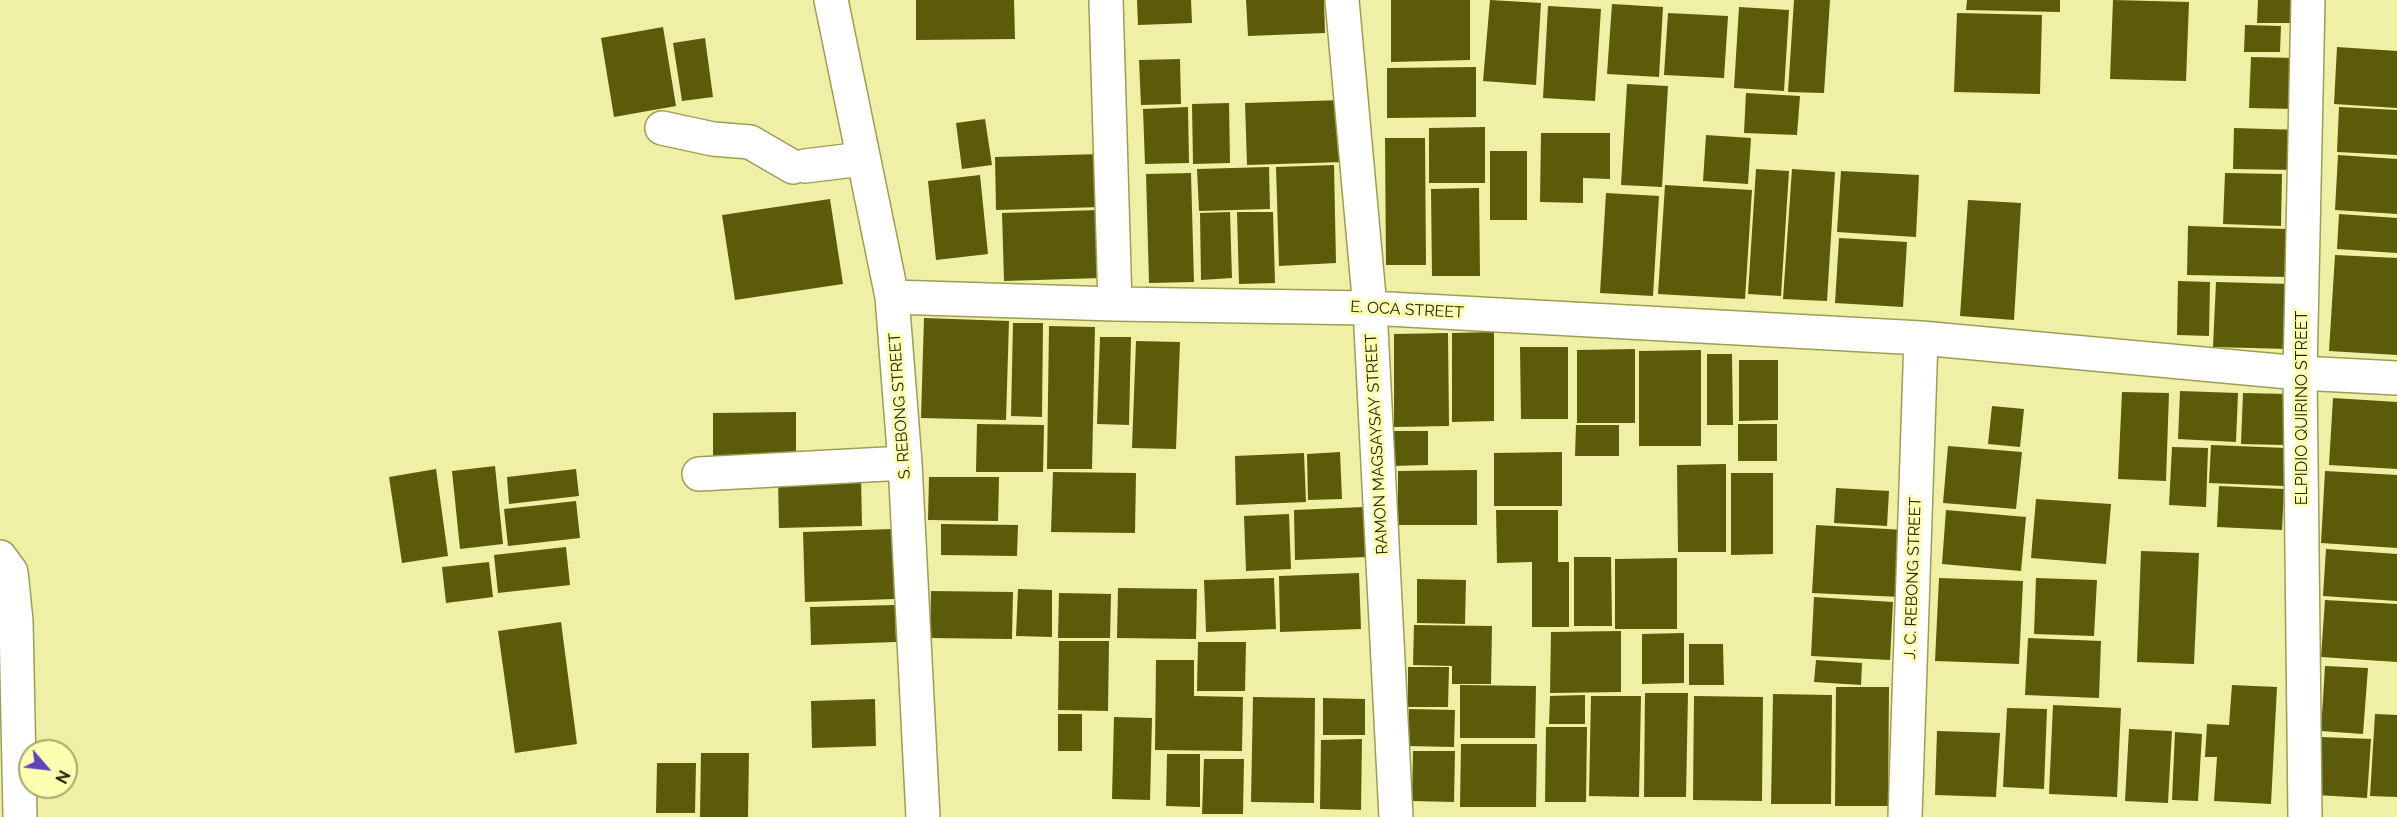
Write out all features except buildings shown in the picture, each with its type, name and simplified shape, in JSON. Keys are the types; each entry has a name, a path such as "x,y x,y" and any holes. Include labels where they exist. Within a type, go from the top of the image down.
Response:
{"street":[{"name":"S. REBONG STREET","path":"831,0 892,297 905,463 923,817"},
{"path":"1106,0 1115,304"},
{"name":"RAMON MAGSAYSAY STREET","path":"1342,0 1370,308 1396,817"},
{"name":"ELPIDIO QUIRINO STREET","path":"2305,817 2300,373 2308,0"},
{"path":"662,128 713,139 750,142 799,166 862,159"},
{"name":"E. OCA STREET","path":"892,297 1115,304 1370,308 1921,338 2300,373 2397,378"},
{"name":"J. C. REBONG STREET","path":"1905,817 1921,338"},
{"path":"699,474 905,463"},
{"path":"0,557 11,572 16,621 20,816"},
{"path":"0,814 32,817"}]}
